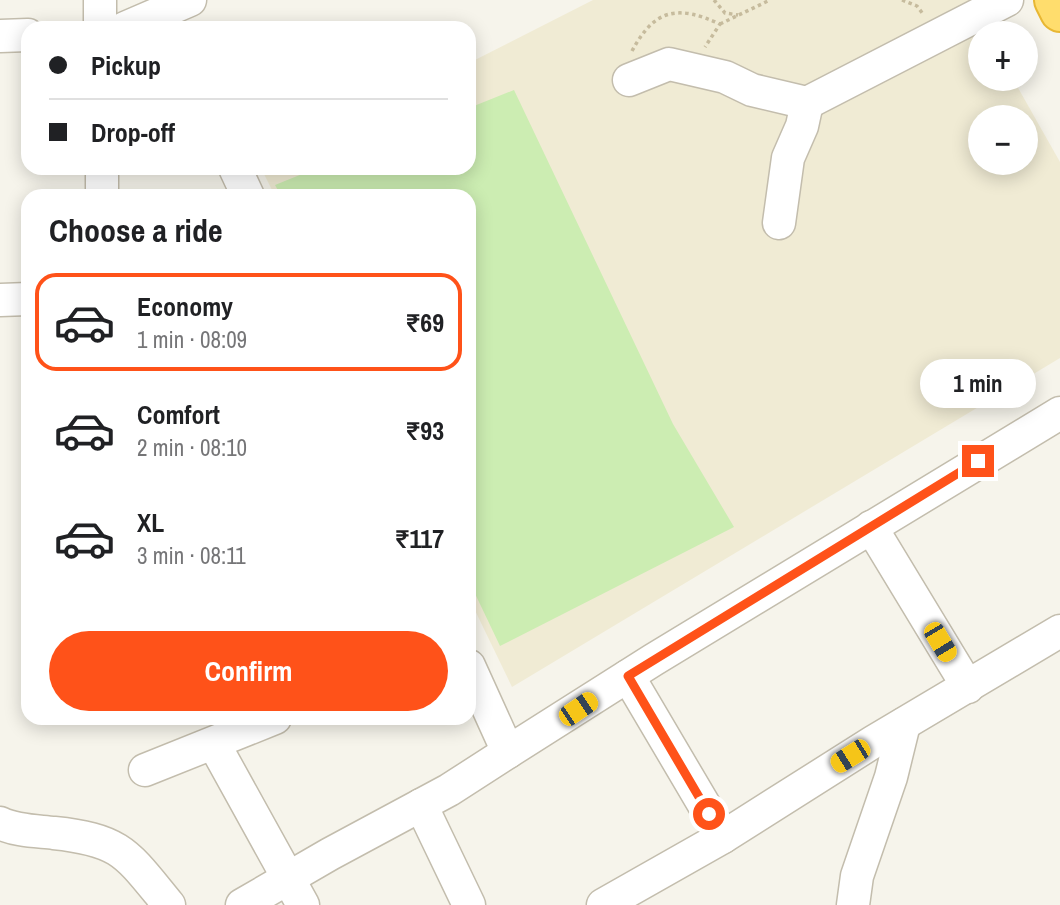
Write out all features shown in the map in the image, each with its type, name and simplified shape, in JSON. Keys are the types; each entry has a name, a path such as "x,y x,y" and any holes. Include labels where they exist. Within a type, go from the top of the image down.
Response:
{"highway":[{"path":"1054,0 1060,12"}],"street":[{"path":"100,0 100,21"},
{"path":"164,21 190,0"},
{"path":"630,66 670,64 725,77 752,90 807,103 1007,0"},
{"path":"0,36 21,35"},
{"path":"779,223 788,158 802,126 807,103"},
{"path":"0,300 21,299"},
{"path":"242,905 296,892 330,854 421,805 1060,413"},
{"path":"871,527 968,687"},
{"path":"603,905 723,837 1060,631"},
{"path":"628,676 723,837"},
{"path":"476,681 508,752"},
{"path":"853,905 857,876 891,777 904,724"},
{"path":"145,770 259,725"},
{"path":"214,744 296,892"},
{"path":"421,805 469,905"},
{"path":"0,824 91,837 107,842 126,852 169,905"}],"path":[{"path":"714,0 725,13 740,15"},
{"path":"701,53 720,24 768,1"},
{"path":"630,66 642,32 656,19 675,12 697,14 720,24"}],"shaded area":[{"path":"593,0 968,0 980,21 968,21 968,91 1020,91 1028,105 968,105 968,175 1038,175 1038,123 1060,162 1060,358 512,687 476,612 476,189 272,189 264,175 476,175 476,59"}],"green space":[{"path":"514,90 673,424 734,527 500,646 476,596 476,189 277,189 275,185 300,175 476,175 476,105"}],"route":[{"path":"709,814 628,676 978,461"}]}
